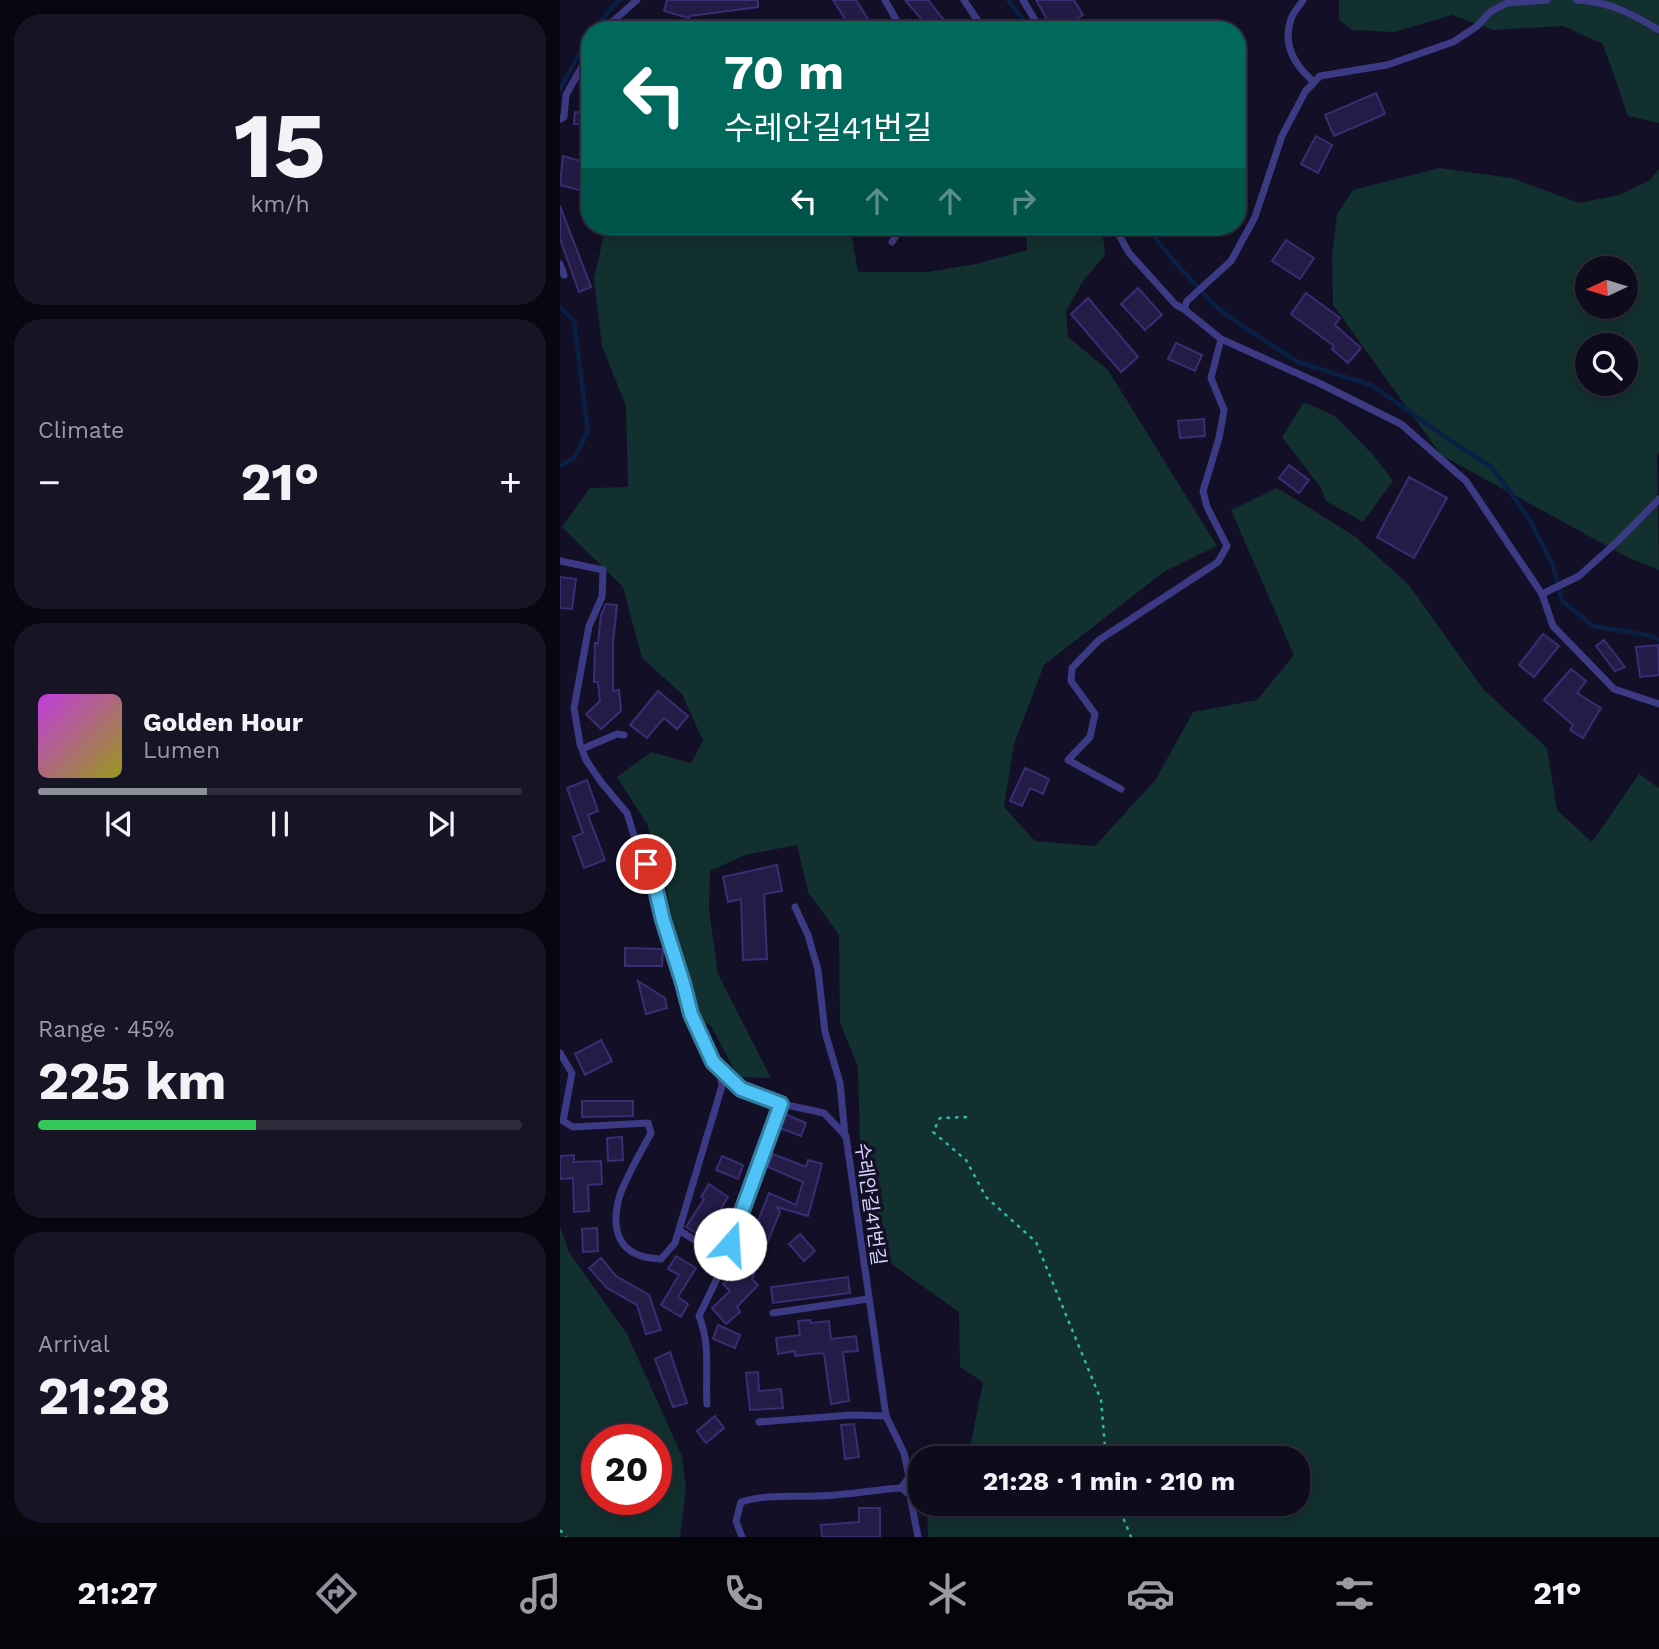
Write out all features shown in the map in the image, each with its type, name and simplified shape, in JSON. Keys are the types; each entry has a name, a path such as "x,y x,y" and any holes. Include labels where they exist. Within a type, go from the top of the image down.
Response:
{"lane":[{"path":"613,21 636,0"},
{"path":"885,0 897,21"},
{"path":"964,0 978,21"},
{"path":"1023,0 1036,21"},
{"path":"1304,0 1291,19 1288,46 1298,69 1314,82"},
{"path":"1246,234 1255,217 1282,136 1305,92 1320,76 1387,65 1452,42 1476,27 1490,12 1507,3 1547,0"},
{"path":"1577,0 1601,2 1631,13 1659,30"},
{"path":"560,119 564,117 566,95 581,68"},
{"path":"892,243 897,235"},
{"path":"1119,235 1129,253 1177,305 1186,305 1221,340 1321,384 1401,425 1466,481 1546,592 1553,626 1614,689 1659,704"},
{"path":"1186,305 1231,261 1245,235"},
{"path":"560,264 564,275"},
{"path":"1121,789 1068,760 1090,737 1095,713 1071,681 1072,668 1098,640 1218,562 1227,546 1207,507 1203,491 1219,438 1224,410 1211,378 1221,340"},
{"path":"1546,592 1579,576 1659,499"},
{"name":"수레안길41번길","path":"560,561 603,570 602,597 589,626 574,709 582,749 601,782 627,813 639,851 653,877 691,1014 713,1062 741,1089 781,1104 824,1113 846,1136 886,1416 904,1453 909,1478 901,1488"},
{"path":"582,749 617,734 624,734"},
{"path":"795,907 808,935 818,970 825,1032 840,1083 846,1136"},
{"path":"560,1053 572,1073 562,1121 573,1127 648,1123 651,1133 618,1200 616,1227 626,1250 644,1259 662,1259 675,1243 722,1086 718,1067"},
{"path":"707,1404 707,1335 699,1316 725,1260 781,1104"},
{"path":"679,1230 725,1260"},
{"path":"773,1313 868,1299"},
{"path":"759,1422 852,1415 886,1416"},
{"path":"742,1537 736,1521 741,1502 754,1498 820,1496 901,1488 910,1495 918,1537"}],"path":[{"path":"967,1117 940,1118 933,1132 966,1160 986,1197 1036,1242 1101,1400 1105,1446"},
{"path":"1122,1516 1131,1537"},
{"path":"560,1530 566,1537"}],"green space":[{"path":"1339,0 1659,0 1659,123 1628,116 1603,44 1563,26 1493,30 1452,15 1394,32 1352,30 1339,20"},
{"path":"1439,168 1512,178 1579,203 1619,195 1650,180 1659,169 1659,570 1629,558 1441,455 1333,305 1332,258 1337,214 1353,190"},
{"path":"604,235 852,235 858,272 927,272 976,264 1027,250 1026,235 1103,235 1105,255 1083,281 1066,311 1068,337 1108,370 1217,546 1165,571 1044,665 1014,744 1004,807 1035,841 1095,846 1156,779 1193,712 1257,700 1294,655 1231,510 1277,488 1356,537 1409,585 1484,690 1547,748 1557,810 1592,842 1639,774 1659,788 1659,1537 928,1537 927,1516 1310,1516 1310,1446 970,1446 983,1382 960,1367 959,1312 883,1258 860,1147 858,1067 840,1023 839,935 808,892 797,845 745,855 710,871 709,909 718,974 771,1078 738,1077 711,1026 691,1014 664,876 647,824 617,777 651,752 691,763 703,741 682,694 642,658 623,587 562,527 590,488 628,487 626,406 602,346 594,278"},
{"path":"1304,402 1335,416 1374,456 1393,481 1363,522 1326,501 1321,488 1282,437"},
{"path":"560,1227 569,1252 627,1334 668,1424 581,1424 581,1515 672,1515 672,1434 682,1456 686,1487 680,1537 560,1537"}],"building":[{"path":"667,0 758,0 758,7 689,18 664,11"},
{"path":"833,0 856,0 869,21 846,21"},
{"path":"905,0 928,0 945,21 923,21"},
{"path":"1036,0 1074,0 1083,15 1073,21 1048,21"},
{"path":"1376,93 1385,114 1334,136 1325,115"},
{"path":"575,112 581,113 581,125 574,124"},
{"path":"1316,136 1332,145 1318,173 1301,164"},
{"path":"563,156 581,161 581,191 560,185"},
{"path":"560,206 591,287 579,292 560,239"},
{"path":"1286,240 1314,258 1300,279 1272,261"},
{"path":"1138,288 1162,315 1145,330 1121,304"},
{"path":"1306,293 1340,318 1335,325 1361,348 1348,363 1332,349 1334,346 1291,314"},
{"path":"1088,298 1138,357 1121,372 1071,314"},
{"path":"1176,343 1202,355 1195,371 1168,359"},
{"path":"1204,419 1205,436 1180,438 1178,421"},
{"path":"1289,465 1309,480 1299,493 1279,478"},
{"path":"1409,477 1447,498 1414,558 1377,537"},
{"path":"560,577 576,579 572,609 560,608"},
{"path":"606,604 617,605 613,643 613,691 619,690 621,711 601,729 586,714 600,701 598,682 594,682 595,643 598,643 601,615"},
{"path":"1543,634 1559,646 1534,677 1519,665"},
{"path":"1604,640 1625,667 1615,671 1596,646"},
{"path":"1658,645 1659,675 1640,677 1636,647"},
{"path":"1571,669 1586,681 1577,693 1601,708 1583,738 1570,730 1573,725 1544,700"},
{"path":"658,691 688,716 677,729 664,718 647,738 630,725"},
{"path":"1025,768 1049,779 1043,794 1030,788 1022,806 1010,801"},
{"path":"587,780 598,811 588,815 605,860 584,868 573,837 583,833 567,788"},
{"path":"777,865 782,891 764,894 767,959 743,960 741,899 728,902 723,877"},
{"path":"625,948 663,949 662,966 625,966"},
{"path":"638,981 665,998 667,1008 646,1014"},
{"path":"601,1040 612,1061 585,1075 575,1054"},
{"path":"582,1101 633,1101 633,1116 582,1117"},
{"path":"785,1114 806,1123 801,1136 779,1128"},
{"path":"622,1137 623,1160 608,1161 607,1138"},
{"path":"773,1154 806,1167 808,1160 822,1164 808,1216 777,1207 780,1212 752,1279 758,1285 737,1307 740,1312 726,1324 712,1308 730,1291 723,1284 743,1264 735,1260 753,1219 758,1221 769,1193 796,1205 803,1182 768,1167"},
{"path":"574,1155 574,1162 601,1161 602,1184 588,1185 589,1211 574,1212 573,1178 560,1179 560,1156"},
{"path":"722,1156 743,1165 738,1179 716,1170"},
{"path":"709,1184 728,1197 706,1239 686,1227 704,1199 701,1197"},
{"path":"597,1228 598,1251 583,1252 582,1229"},
{"path":"800,1234 815,1251 804,1261 789,1244"},
{"path":"676,1256 696,1268 678,1297 688,1304 681,1317 661,1305 679,1275 668,1269"},
{"path":"601,1258 616,1276 649,1295 661,1330 646,1334 637,1305 607,1288 589,1268"},
{"path":"848,1277 850,1293 773,1303 771,1287"},
{"path":"810,1320 811,1323 829,1321 831,1339 856,1336 858,1351 843,1352 849,1401 831,1404 824,1354 795,1356 795,1351 778,1354 776,1338 800,1335 798,1321"},
{"path":"718,1325 740,1335 735,1348 713,1339"},
{"path":"670,1352 687,1403 673,1407 655,1359"},
{"path":"758,1372 759,1391 781,1389 783,1408 750,1410 746,1373"},
{"path":"715,1416 724,1428 706,1443 697,1431"},
{"path":"854,1424 859,1457 845,1459 841,1425"},
{"path":"859,1508 880,1508 880,1537 822,1537 821,1525 859,1522"}],"waterway":[{"path":"601,21 620,0"},
{"path":"1008,0 1024,21"},
{"path":"560,89 581,50"},
{"path":"1153,235 1213,304 1242,326 1298,362 1371,385 1492,467 1528,517 1553,565 1562,601 1593,626 1652,636 1659,640"},
{"path":"560,307 574,321 588,432 574,458 560,466"}],"route":[{"path":"646,864 653,877 691,1014 713,1062 741,1089 781,1104 730,1244"}]}
